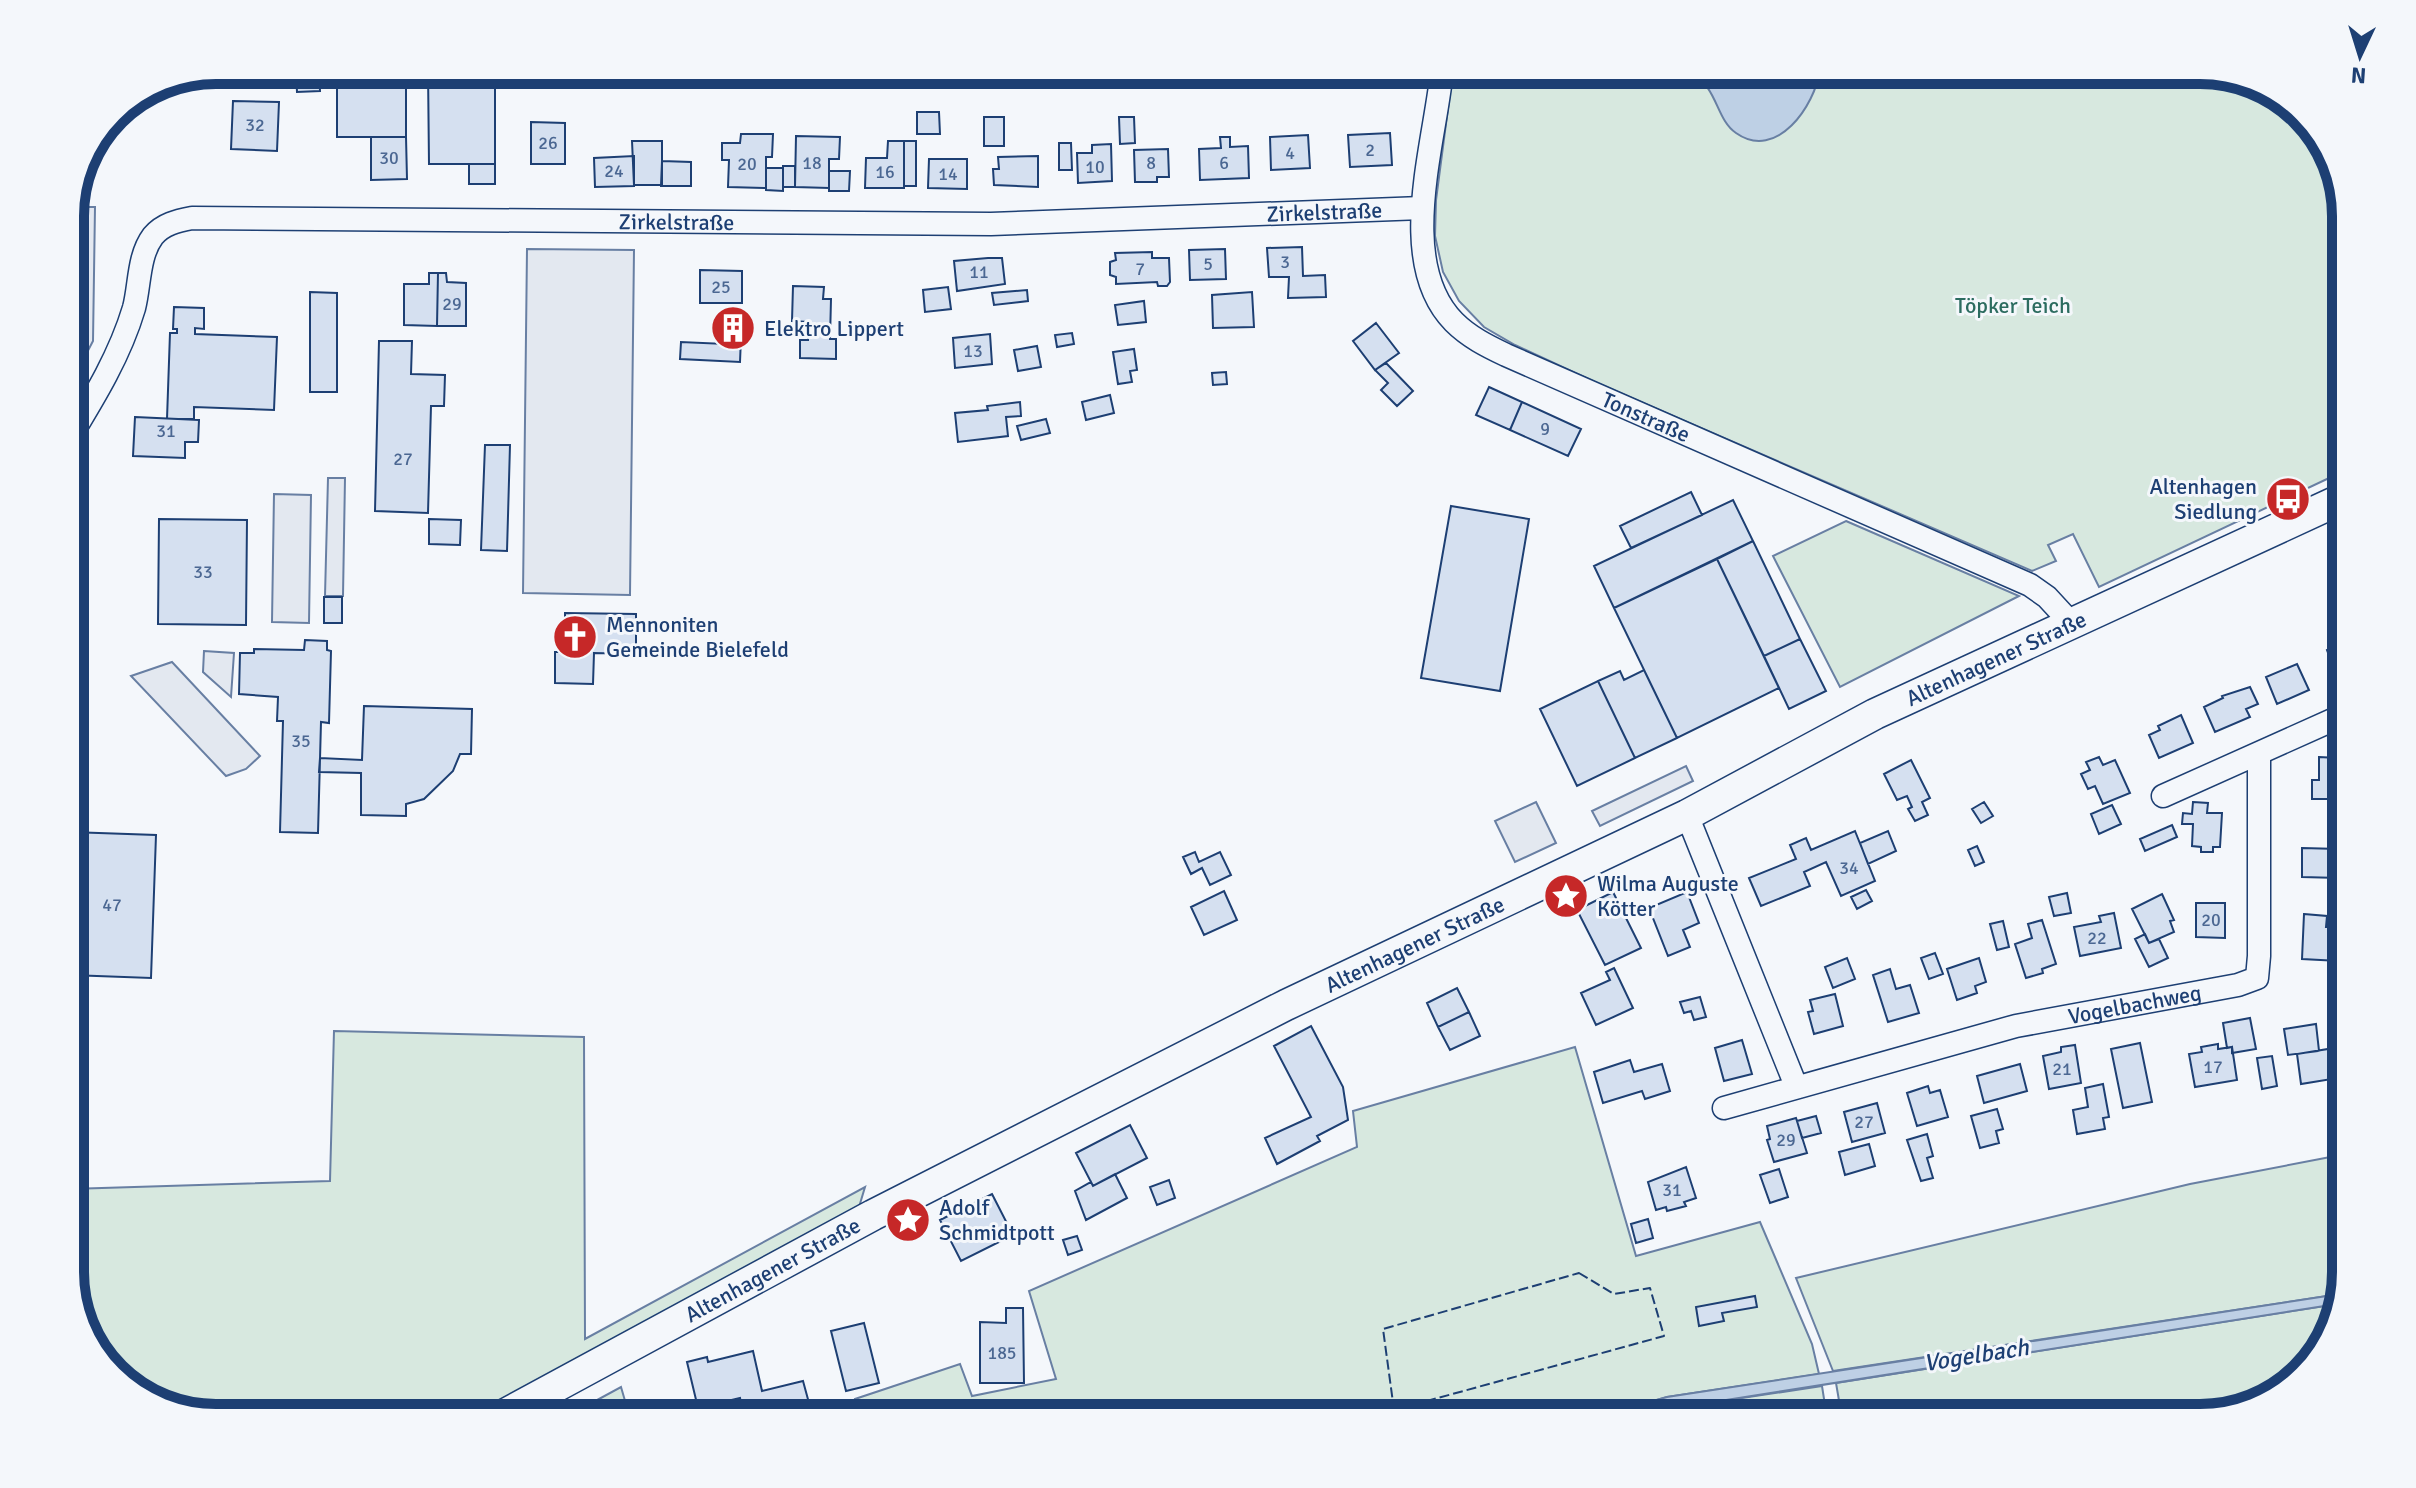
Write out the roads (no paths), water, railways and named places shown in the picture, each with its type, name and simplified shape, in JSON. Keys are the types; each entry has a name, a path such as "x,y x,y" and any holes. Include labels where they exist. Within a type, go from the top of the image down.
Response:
{"main road":[{"name":"Altenhagener Straße","path":"524,1404 873,1215 1286,1005 1687,815 1875,714 2332,503"}],"street":[{"name":"Tonstraße","path":"1440,84 1422,208 1423,258 1431,285 1452,321 1472,338 1506,355 2030,585 2047,597 2071,623"},
{"name":"Zirkelstraße","path":"84,414 117,354 134,308 143,259 153,236 170,223 192,218 991,224 1422,208"},
{"path":"2163,796 2332,720"},
{"name":"Vogelbachweg","path":"1724,1108 2016,1026 2238,985 2257,978 2259,754"},
{"path":"1687,815 1796,1086"}],"water":[{"path":"1705,84 1817,84 1811,99 1792,126 1766,140 1751,140 1729,127"},
{"name":"Vogelbach","path":"2330,1296 2328,1305 1701,1404 1643,1404 1667,1397"}],"place":[{"name":"Elektro Lippert","path":"733,328"},
{"name":"Altenhagen Siedlung","path":"2288,499"},
{"name":"Mennoniten Gemeinde Bielefeld","path":"575,637"},
{"name":"Wilma Auguste Kötter","path":"1566,896"},
{"name":"Adolf Schmidtpott","path":"908,1220"}],"park label":[{"name":"Töpker Teich","path":"2013,305"}]}
